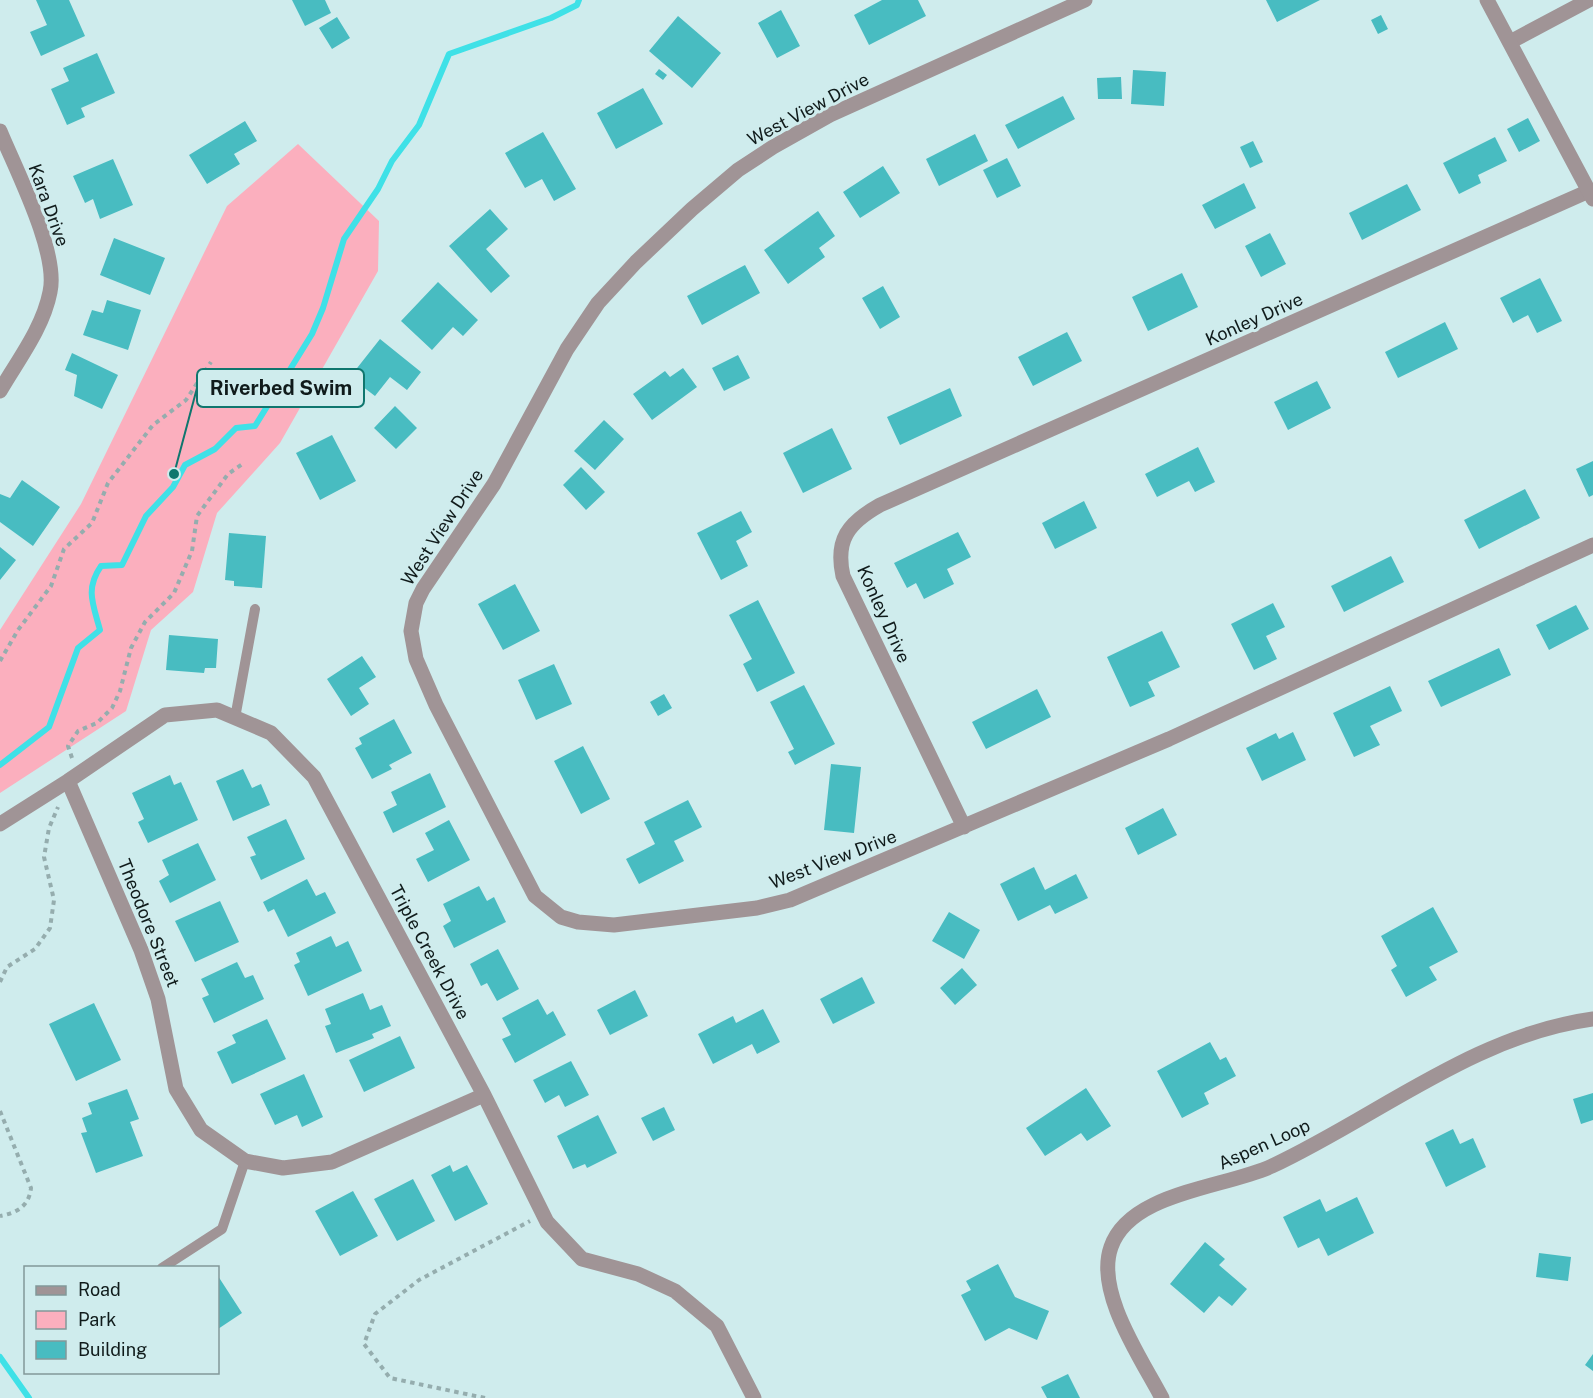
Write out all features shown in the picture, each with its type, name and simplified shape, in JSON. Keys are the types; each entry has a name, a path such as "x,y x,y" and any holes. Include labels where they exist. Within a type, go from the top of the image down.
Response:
{"street":[{"name":"West View Drive","path":"964,826 820,889 757,908 614,925 578,922 561,917 547,908 526,883 436,705 416,659 411,631 413,617 423,589 494,484 567,349 598,303 636,262 692,209 747,164 830,115 1085,0"},
{"path":"1487,0 1591,195"},
{"path":"1510,42 1589,0"},
{"name":"Kara Drive","path":"0,131 49,253 51,291 41,320 0,391"},
{"name":"Konley Drive","path":"964,826 843,576 840,559 842,542 850,527 863,515 880,505 1591,195"},
{"path":"964,826 1169,739 1593,545"},
{"name":"Triple Creek Drive","path":"0,824 69,781 165,715 217,710 271,733 314,777 484,1095 543,1215 582,1259 638,1274 675,1291 717,1326 754,1398"},
{"name":"Theodore Street","path":"69,781 141,950 158,999 176,1089 201,1130 244,1161 282,1168 332,1162 484,1095"},
{"name":"Aspen Loop","path":"1161,1398 1126,1330 1107,1280 1107,1263 1111,1246 1129,1219 1157,1202 1222,1184 1269,1167 1316,1144 1413,1087 1508,1043 1552,1027 1593,1019"}],"lane":[{"path":"235,718 255,609"},
{"path":"165,1266 222,1229 244,1161"}],"path":[{"path":"0,661 18,630 51,586 64,549 92,523 108,483 153,425 186,400 210,362"},
{"path":"0,982 7,966 35,949 50,928 54,900 44,857 49,828 69,781 68,746 78,731 97,723 112,708 120,691 131,648 145,622 174,593 192,551 197,516 228,474 244,463"},
{"path":"0,1111 31,1188 22,1209 2,1217"},
{"path":"485,1398 390,1378 364,1344 375,1314 419,1280 543,1215"}],"green space":[{"path":"298,144 379,221 378,271 280,443 217,513 193,592 151,630 126,711 0,793 0,630 81,504 227,206"}],"building":[{"path":"36,0 69,0 85,36 41,56 30,32 47,25"},
{"path":"292,0 325,0 331,13 305,26"},
{"path":"882,0 918,0 926,16 869,45 854,15"},
{"path":"1266,0 1320,0 1277,22"},
{"path":"781,10 800,46 777,58 758,23"},
{"path":"1381,15 1388,29 1378,34 1371,20"},
{"path":"678,16 721,53 692,88 649,51"},
{"path":"337,17 350,38 332,49 319,28"},
{"path":"97,53 115,93 81,108 85,117 67,125 51,89 69,81 63,68"},
{"path":"659,69 667,75 663,80 655,74"},
{"path":"1133,70 1166,72 1164,106 1131,104"},
{"path":"1121,77 1122,99 1098,99 1097,78"},
{"path":"643,88 663,124 616,149 597,113"},
{"path":"1063,96 1075,119 1018,149 1005,125"},
{"path":"1528,118 1540,141 1519,152 1507,129"},
{"path":"245,121 257,141 234,154 240,164 207,184 189,155"},
{"path":"543,132 576,189 554,201 542,179 525,188 505,153"},
{"path":"975,134 988,161 939,186 926,159"},
{"path":"1495,137 1507,161 1478,175 1481,183 1459,194 1443,163"},
{"path":"1253,141 1263,162 1250,168 1240,147"},
{"path":"1007,158 1021,186 997,198 983,170"},
{"path":"113,159 133,205 100,219 93,199 85,203 73,176"},
{"path":"883,166 900,193 860,218 843,192"},
{"path":"1244,183 1256,208 1215,229 1202,205"},
{"path":"1407,184 1421,210 1362,240 1349,213"},
{"path":"490,209 508,229 486,249 510,276 491,293 449,246"},
{"path":"818,211 835,236 819,248 825,257 788,284 764,250"},
{"path":"1270,233 1286,264 1261,277 1245,246"},
{"path":"114,238 165,258 150,295 100,275"},
{"path":"745,265 760,293 702,325 687,296"},
{"path":"1182,273 1198,307 1148,331 1132,297"},
{"path":"1540,278 1562,321 1537,333 1528,315 1513,323 1500,298"},
{"path":"438,282 478,320 463,336 453,327 432,350 401,321"},
{"path":"883,286 900,317 880,329 862,298"},
{"path":"107,300 141,310 128,350 83,335 92,310 103,313"},
{"path":"1445,322 1458,349 1398,378 1385,352"},
{"path":"1067,332 1082,361 1033,386 1018,357"},
{"path":"380,339 421,372 407,390 390,377 375,396 350,377"},
{"path":"72,353 118,375 102,409 74,396 77,375 65,370"},
{"path":"738,355 750,378 724,391 712,368"},
{"path":"683,368 697,387 652,420 633,394 665,371 670,377"},
{"path":"1317,381 1331,408 1288,430 1274,402"},
{"path":"950,388 962,416 900,445 887,417"},
{"path":"395,406 417,428 396,449 374,428"},
{"path":"604,420 624,439 595,470 574,451"},
{"path":"832,428 852,469 803,493 783,453"},
{"path":"332,435 356,481 320,500 296,453"},
{"path":"1198,447 1215,482 1195,492 1189,481 1157,497 1145,474"},
{"path":"1593,461 1593,495 1589,497 1576,469"},
{"path":"581,467 605,492 586,510 563,485"},
{"path":"22,480 60,507 33,546 0,522 0,494 10,498"},
{"path":"1525,489 1540,518 1479,549 1464,520"},
{"path":"1084,501 1097,528 1055,549 1042,523"},
{"path":"741,511 752,532 736,541 748,566 721,580 697,533"},
{"path":"958,532 971,557 947,569 954,584 924,599 916,583 907,588 894,563"},
{"path":"229,533 266,536 262,588 234,586 234,581 225,580"},
{"path":"0,547 16,560 0,580"},
{"path":"1391,556 1404,582 1344,612 1331,586"},
{"path":"515,584 540,631 503,650 478,604"},
{"path":"758,600 795,673 757,692 743,664 752,659 729,615"},
{"path":"1273,603 1285,627 1266,636 1277,659 1254,670 1231,624"},
{"path":"1576,605 1589,629 1549,650 1536,625"},
{"path":"1162,631 1180,667 1148,682 1155,696 1130,707 1107,657"},
{"path":"169,635 218,639 216,668 205,668 204,673 166,670"},
{"path":"1499,648 1511,675 1441,707 1428,681"},
{"path":"362,656 376,677 359,688 369,704 351,716 327,679"},
{"path":"554,664 572,704 536,720 518,680"},
{"path":"804,685 835,744 795,765 788,752 794,749 770,702"},
{"path":"1390,686 1402,711 1370,726 1380,745 1354,757 1333,713"},
{"path":"1037,689 1051,717 986,749 972,722"},
{"path":"664,694 672,708 658,716 650,702"},
{"path":"394,719 412,753 389,765 392,769 372,779 355,748 362,744 359,738"},
{"path":"1293,732 1306,760 1262,781 1246,748 1276,733 1279,739"},
{"path":"583,746 610,799 581,814 554,761"},
{"path":"831,764 861,767 854,833 824,830"},
{"path":"243,769 252,788 261,784 270,805 233,821 216,781"},
{"path":"430,773 446,807 393,833 383,812 397,805 391,792"},
{"path":"170,775 174,785 181,782 198,820 148,843 138,822 144,819 132,793"},
{"path":"688,800 702,827 674,841 684,861 639,884 626,859 655,844 644,822"},
{"path":"1163,808 1177,835 1138,855 1125,828"},
{"path":"286,819 305,859 261,880 250,857 256,855 247,837"},
{"path":"449,820 470,860 428,882 416,859 434,850 425,833"},
{"path":"198,843 216,880 170,903 159,881 169,875 162,860"},
{"path":"1034,867 1045,890 1076,874 1088,898 1055,914 1050,905 1018,921 1000,884"},
{"path":"307,879 316,896 325,892 336,913 288,937 274,909 268,912 263,902"},
{"path":"479,886 487,901 494,897 506,922 454,948 443,926 451,921 443,904"},
{"path":"220,901 239,942 195,962 175,921"},
{"path":"1433,907 1458,952 1429,967 1437,980 1406,997 1391,970 1397,966 1381,936"},
{"path":"949,912 980,930 964,959 932,941"},
{"path":"331,936 336,947 348,941 362,971 308,996 294,965 300,962 296,953"},
{"path":"498,949 519,989 497,1001 487,983 481,986 470,964"},
{"path":"237,962 245,978 253,975 264,999 214,1023 202,998 209,995 201,979"},
{"path":"962,968 977,985 955,1005 940,988"},
{"path":"862,977 875,1003 833,1024 820,999"},
{"path":"635,990 648,1016 610,1035 597,1010"},
{"path":"363,993 370,1010 382,1005 391,1026 372,1034 374,1038 336,1053 325,1026 331,1024 325,1009"},
{"path":"538,999 547,1015 553,1011 566,1035 515,1063 502,1039 511,1035 502,1018"},
{"path":"94,1003 121,1060 76,1081 49,1024"},
{"path":"763,1009 780,1042 757,1054 752,1044 713,1064 698,1034 733,1016 736,1023"},
{"path":"267,1019 286,1059 232,1084 217,1052 236,1043 232,1035"},
{"path":"400,1036 415,1068 364,1092 349,1060"},
{"path":"1210,1042 1220,1060 1226,1057 1236,1076 1204,1093 1209,1104 1182,1118 1157,1071"},
{"path":"571,1061 589,1095 565,1107 559,1095 545,1103 533,1080"},
{"path":"304,1074 323,1117 302,1127 297,1115 275,1125 260,1094"},
{"path":"1086,1088 1111,1126 1087,1141 1081,1133 1045,1156 1026,1128"},
{"path":"127,1089 139,1119 130,1122 143,1156 96,1173 81,1133 87,1132 82,1118 92,1114 88,1103"},
{"path":"1593,1093 1593,1120 1581,1124 1573,1099"},
{"path":"664,1107 675,1130 653,1141 641,1118"},
{"path":"598,1115 617,1153 587,1168 585,1164 573,1169 557,1136"},
{"path":"1453,1129 1460,1144 1473,1138 1486,1167 1446,1187 1425,1143"},
{"path":"450,1165 453,1172 467,1165 488,1204 455,1221 431,1175"},
{"path":"413,1179 435,1221 397,1241 374,1199"},
{"path":"353,1191 378,1236 340,1256 315,1211"},
{"path":"1357,1197 1374,1233 1328,1256 1319,1238 1298,1248 1283,1217 1320,1199 1326,1212"},
{"path":"1205,1242 1225,1259 1219,1265 1247,1289 1232,1306 1219,1296 1204,1313 1170,1284"},
{"path":"1539,1253 1571,1257 1568,1281 1536,1277"},
{"path":"998,1264 1015,1297 1049,1311 1037,1340 1009,1328 985,1341 961,1295 971,1290 966,1281"},
{"path":"219,1278 242,1313 219,1328"},
{"path":"1593,1354 1593,1371 1585,1365"},
{"path":"1068,1374 1080,1398 1047,1398 1041,1387"}],"waterway":[{"path":"0,765 49,727 78,648 100,630 92,590 93,582 101,566 122,565 146,516 173,487 185,465 215,449 236,428 255,426 312,334 323,308 344,239 378,189 392,161 419,125 449,54 551,18 577,5 579,0"},
{"path":"0,1357 29,1398"}],"place":[{"name":"Riverbed Swim","path":"174,474"}]}
